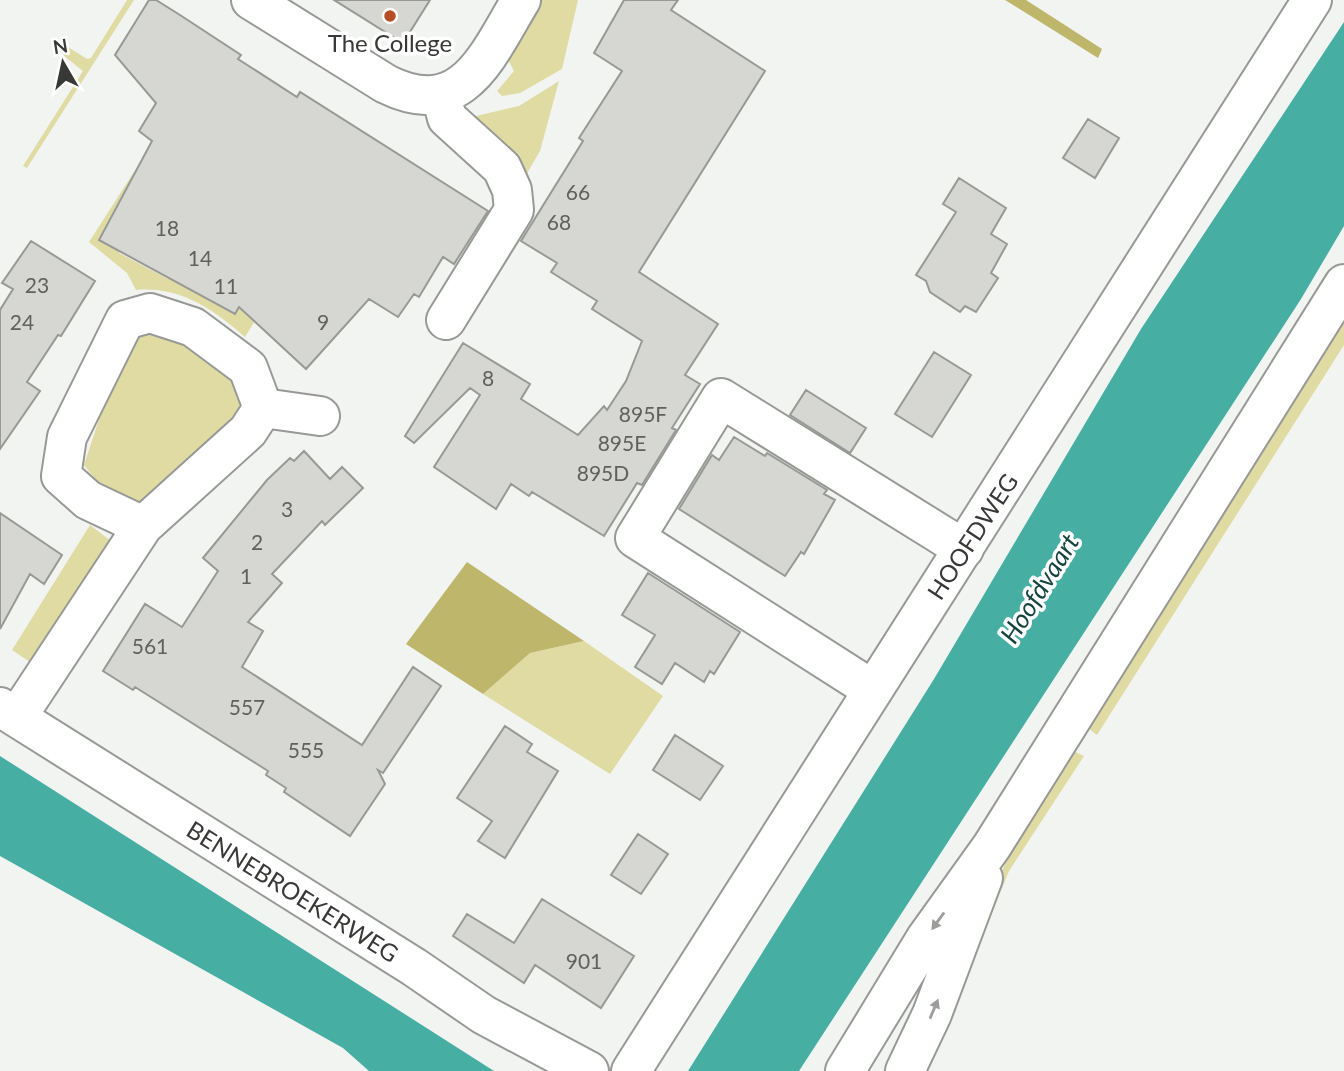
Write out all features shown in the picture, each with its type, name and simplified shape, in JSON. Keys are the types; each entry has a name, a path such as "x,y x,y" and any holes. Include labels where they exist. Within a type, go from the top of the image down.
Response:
{"street":[{"path":"251,0 386,84 404,93 426,97 442,95 472,77 520,0"},
{"name":"HOOFDWEG","path":"631,1071 1312,0"},
{"path":"442,95 447,118 502,168 512,190 514,209 446,320"},
{"path":"845,1071 926,938 992,846 1344,284"},
{"path":"143,526 88,500 61,476 67,437 125,320 150,313 193,327 248,368 263,408"},
{"path":"873,690 635,538 721,398 964,550"},
{"path":"263,408 320,416"},
{"path":"8,712 143,526 248,431 263,408"},
{"name":"BENNEBROEKERWEG","path":"8,712 414,967 484,1015 589,1071"},
{"path":"905,1071 932,1014 976,901 992,846"}],"shaded area":[{"path":"127,0 134,0 27,168 23,166 83,71 63,55 68,47 87,59 91,58"},
{"path":"535,0 578,0 562,69 520,93 502,96 497,91 514,71 506,56"},
{"path":"1005,0 1026,0 1102,49 1098,58"},
{"path":"559,81 540,151 526,175 472,117 519,106"},
{"path":"141,161 193,193 186,204 133,176 100,238 121,248 119,253 168,279 171,275 212,297 210,301 235,314 246,293 307,237 245,337 221,317 195,302 167,292 136,290 127,273 89,242"},
{"path":"1344,313 1344,345 1097,735 1084,725"},
{"path":"142,328 182,342 241,385 239,414 152,503 131,501 114,494 84,465 115,371"},
{"path":"90,525 111,541 36,666 12,650"},
{"path":"467,562 584,641 530,653 483,694 406,644"},
{"path":"584,641 663,696 610,774 483,694 530,653"},
{"path":"1067,748 1084,756 1009,871 928,1071 914,1071 1014,844"}],"water":[{"name":"Hoofdvaart","path":"1344,22 1344,226 1301,299 799,1071 688,1071 934,679 1141,329"},
{"path":"0,756 494,1071 369,1071 343,1048 0,856"}],"building":[{"path":"149,0 156,0 180,15 241,55 238,59 297,97 300,92 488,211 454,264 443,257 419,297 414,294 398,317 369,299 306,369 239,307 235,314 99,240 152,141 139,131 156,103 115,55"},
{"name":"The College","path":"334,0 430,0 403,43"},
{"path":"624,0 678,0 671,10 765,71 639,272 718,324 685,375 700,384 672,428 676,430 642,485 637,483 604,536 532,492 529,496 511,484 496,509 434,467 480,395 470,388 414,443 405,436 463,343 530,384 521,399 578,435 604,406 607,410 626,381 642,341 592,309 597,301 551,272 557,263 521,241 583,141 579,138 622,71 594,53"},
{"path":"1088,119 1119,138 1095,178 1063,158"},
{"path":"959,178 1006,208 991,234 1007,244 991,273 998,278 976,312 965,306 960,312 930,292 926,281 916,275 956,212 943,204"},
{"path":"31,241 95,281 61,336 58,335 27,382 40,391 0,449 0,310 13,289 2,283"},
{"path":"934,352 971,375 932,437 895,414"},
{"path":"806,390 866,428 850,453 790,415"},
{"path":"734,437 765,456 767,453 827,490 824,494 835,500 804,554 801,552 785,576 679,509 712,455 719,460"},
{"path":"304,451 330,479 342,467 363,488 325,525 322,521 272,574 282,583 248,622 263,631 242,667 362,745 413,667 441,686 383,773 378,770 385,784 350,836 284,792 286,788 266,775 268,771 135,687 133,690 103,671 145,604 182,627 218,571 203,558 267,480 290,458 294,461"},
{"path":"0,513 62,555 44,584 30,574 0,629"},
{"path":"648,573 740,632 714,674 710,671 704,682 675,663 662,684 635,667 655,635 622,615"},
{"path":"505,726 532,744 527,752 558,771 505,858 478,841 492,821 457,798"},
{"path":"675,735 723,766 700,800 653,770"},
{"path":"638,834 668,854 641,894 611,875"},
{"path":"542,899 634,956 601,1008 535,965 524,983 453,936 467,914 514,943"}],"place":[{"name":"The College","path":"390,16"}]}
